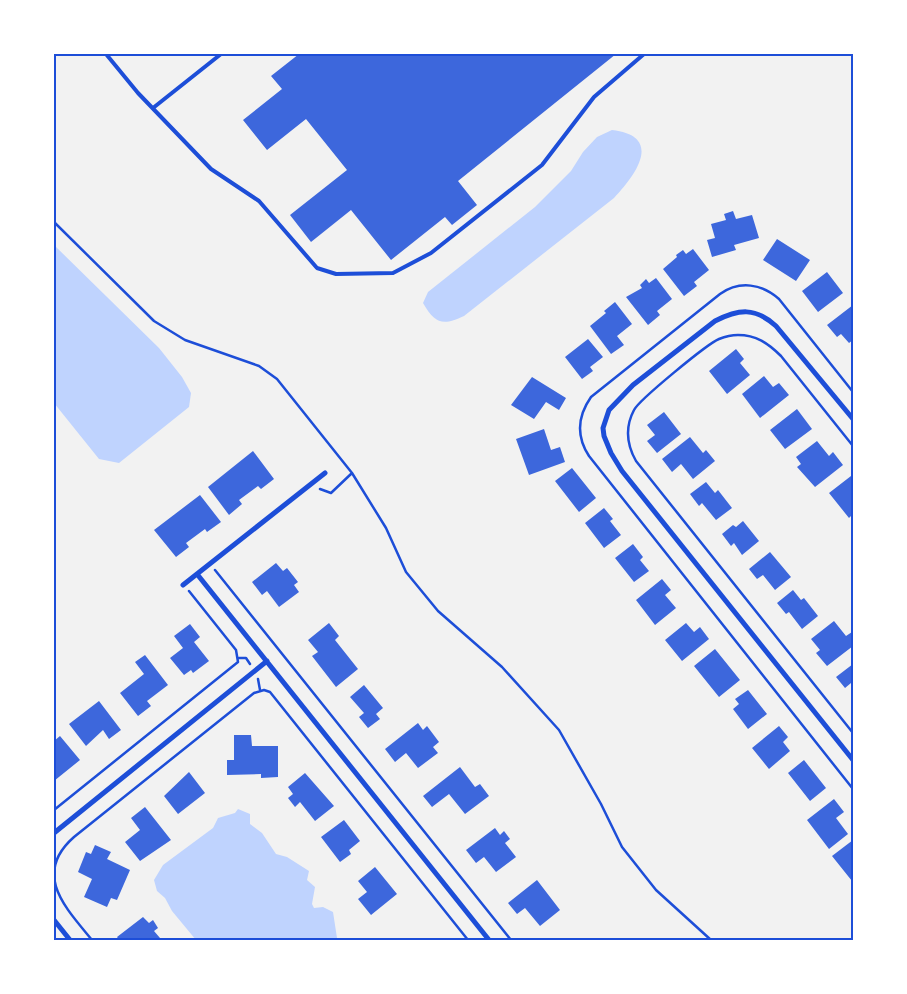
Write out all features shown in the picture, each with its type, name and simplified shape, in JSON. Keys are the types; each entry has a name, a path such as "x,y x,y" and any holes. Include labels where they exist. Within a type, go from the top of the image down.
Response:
{"street":[{"path":"853,419 782,332 769,319 754,311 730,314 704,328 621,394 609,410 604,428 606,445 622,471 853,760"},
{"path":"183,586 325,474"},
{"path":"197,574 489,940"},
{"path":"54,833 266,661"},
{"path":"54,920 70,940"}],"lane":[{"path":"106,54 153,108 211,168 259,201 317,268 336,274 392,273 431,253 542,165 594,97 644,54"},
{"path":"153,108 221,54"}],"path":[{"path":"54,222 154,321 185,340 259,366 277,379 352,474 386,528 406,572 438,611 502,667 559,730 601,804 622,846 656,890 711,940"},
{"path":"853,392 779,300 763,288 752,285 738,286 720,294 591,397 583,411 579,427 581,443 589,456 853,788"},
{"path":"853,446 781,356 768,343 753,336 736,335 718,339 644,397 634,410 628,433 630,449 636,461 853,733"},
{"path":"314,482 320,489 330,493 352,474"},
{"path":"215,569 510,940"},
{"path":"54,810 238,662 236,650 188,590"},
{"path":"92,940 57,894 54,870 62,850 74,837 254,693 264,690 270,692 468,940"}],"water":[{"path":"612,130 628,134 637,140 641,148 641,158 637,168 614,198 464,316 445,322 436,319 423,303 428,292 535,207 571,171 583,152 597,137"},
{"path":"54,245 159,348 182,377 191,393 189,407 119,463 99,459 54,403"},
{"path":"238,809 250,814 250,824 262,833 276,854 287,857 309,871 307,880 315,887 312,904 314,908 323,907 333,912 337,938 340,940 196,940 172,911 165,898 157,891 154,880 163,865 213,828 218,818 235,813"}],"building":[{"path":"299,54 616,54 458,181 477,205 452,225 445,217 391,260 351,210 311,242 290,215 347,170 306,119 267,150 243,120 282,89 271,76"},
{"path":"733,211 736,219 752,215 759,238 734,245 736,250 712,257 707,240 715,238 711,224 726,220 724,214"},
{"path":"777,239 810,260 796,281 763,260"},
{"path":"693,249 709,270 694,282 697,286 684,296 663,269 683,250 686,254"},
{"path":"827,272 843,293 818,312 802,291"},
{"path":"656,278 672,299 657,311 660,315 648,325 626,297 642,288 640,285 646,279 649,283"},
{"path":"615,302 632,324 617,336 624,345 611,354 590,326 606,313 604,311"},
{"path":"853,305 853,340 849,343 841,334 837,337 827,325"},
{"path":"588,339 603,357 590,367 593,371 582,379 565,357"},
{"path":"736,349 744,359 740,363 750,375 727,394 709,371"},
{"path":"764,376 773,387 779,383 789,395 760,418 742,394"},
{"path":"532,377 566,398 559,410 546,402 534,419 511,405"},
{"path":"797,409 812,429 785,449 770,430"},
{"path":"664,412 681,434 657,453 647,441 655,435 647,425"},
{"path":"544,429 551,450 560,447 565,462 529,475 516,439"},
{"path":"690,437 703,453 706,450 715,461 693,479 681,464 672,472 662,459"},
{"path":"817,441 829,456 833,452 843,465 815,487 797,467 801,464 796,457"},
{"path":"253,451 274,479 261,489 258,486 239,500 242,504 229,515 208,487"},
{"path":"572,468 596,498 579,512 555,481"},
{"path":"851,476 853,479 853,514 849,518 829,493"},
{"path":"706,482 715,493 718,490 732,508 716,520 702,503 699,506 690,494"},
{"path":"200,495 221,522 207,532 205,529 186,543 189,547 176,557 154,530"},
{"path":"604,508 613,519 610,521 621,535 604,548 585,523"},
{"path":"743,521 759,541 742,555 734,543 731,546 722,534 733,525 736,527"},
{"path":"633,544 643,557 640,560 649,571 634,582 615,558"},
{"path":"770,552 791,577 775,590 763,575 757,579 749,569"},
{"path":"276,563 283,571 287,568 298,582 294,585 299,592 279,607 267,591 262,595 252,582"},
{"path":"662,579 671,590 665,595 676,608 655,625 636,600"},
{"path":"793,590 801,600 804,598 818,616 802,629 789,612 786,614 777,603"},
{"path":"834,621 846,636 852,632 853,646 827,666 816,653 820,650 811,639"},
{"path":"329,623 339,636 335,640 358,669 336,687 312,656 318,652 308,640"},
{"path":"686,623 694,632 700,627 709,639 682,661 665,640"},
{"path":"190,624 200,637 194,642 209,661 193,673 191,670 184,675 170,658 183,648 174,636"},
{"path":"715,649 740,680 719,697 694,666"},
{"path":"145,655 168,685 147,701 151,706 138,716 120,693 144,674 135,662"},
{"path":"853,664 853,686 851,683 845,688 836,677"},
{"path":"364,685 383,708 376,714 380,719 368,728 359,717 364,713 350,697"},
{"path":"748,690 767,714 748,729 733,709 739,704 735,699"},
{"path":"99,701 121,730 109,739 103,730 86,746 69,724"},
{"path":"418,723 423,730 427,726 439,742 433,747 438,753 418,768 406,753 395,762 385,749"},
{"path":"779,726 788,737 783,742 790,751 769,769 752,748"},
{"path":"234,735 251,735 252,746 278,746 278,777 261,778 261,774 227,775 227,760 234,760"},
{"path":"60,736 80,760 54,781 54,741"},
{"path":"804,760 826,788 810,801 788,773"},
{"path":"460,767 475,787 480,784 489,796 465,814 449,794 432,807 423,796"},
{"path":"189,772 205,793 178,814 164,796"},
{"path":"305,773 334,806 315,821 300,802 295,807 288,798 293,794 288,787"},
{"path":"834,799 844,812 836,818 848,834 829,849 807,820"},
{"path":"145,807 171,840 140,861 125,842 140,830 131,818"},
{"path":"344,820 360,841 349,850 351,854 340,862 321,837"},
{"path":"495,828 500,835 504,831 510,839 505,843 516,857 496,872 484,857 476,863 466,850"},
{"path":"853,840 853,880 852,881 832,856"},
{"path":"95,845 111,852 107,859 130,870 117,900 111,898 107,907 84,897 92,879 78,872 86,852 91,854"},
{"path":"375,867 397,894 371,915 358,899 367,892 358,881"},
{"path":"537,880 560,910 540,926 525,908 517,914 508,903"},
{"path":"143,917 149,923 153,920 158,928 154,931 160,938 156,940 119,940 117,937"}]}
